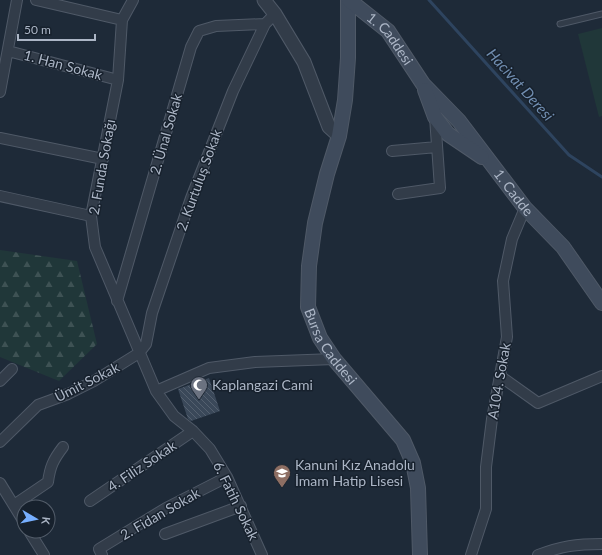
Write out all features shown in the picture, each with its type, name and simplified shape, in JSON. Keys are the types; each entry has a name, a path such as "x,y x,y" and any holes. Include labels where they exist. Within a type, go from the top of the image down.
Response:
{"main road":[{"name":"1. Caddesi","path":"348,0 388,31 423,84"},
{"name":"Bursa Caddesi","path":"348,0 348,58 345,100 339,136 327,174 315,223 309,273 308,307 320,338 334,359 403,440 408,451 413,463 418,488 420,555"},
{"path":"423,84 435,117 448,134 490,162"},
{"name":"1. Cadde","path":"423,84 458,121 525,208 563,246 602,303"}],"street":[{"path":"0,92 17,0"},
{"path":"36,0 122,20"},
{"name":"2. Funda Sokağı","path":"133,0 122,20 118,80 91,216 95,247 139,353"},
{"path":"264,0 275,14 304,62 329,127 339,136"},
{"name":"2. Kurtuluş Sokak","path":"139,353 146,344 152,313 191,198 233,91 265,24 275,14"},
{"name":"2. Ünal Sokak","path":"117,301 191,47 199,31 216,26 265,24"},
{"name":"1. Han Sokak","path":"8,51 118,80"},
{"path":"398,194 440,188 435,117"},
{"path":"0,138 103,159"},
{"path":"392,151 437,147"},
{"path":"0,196 91,216"},
{"name":"A104. Sokak","path":"471,555 486,509 486,467 492,419 507,337 503,280 512,239 525,208"},
{"name":"6. Fatih Sokak","path":"139,353 156,391 174,416 194,431 210,449 227,477 262,555"},
{"name":"Ümit Sokak","path":"0,442 38,405 81,388 139,353"},
{"path":"156,391 209,368 255,362 334,359"},
{"path":"0,381 12,369"},
{"path":"500,376 538,403 602,376"},
{"name":"4. Filiz Sokak","path":"90,501 194,431"},
{"path":"14,506 48,482 50,468 55,457 63,447"},
{"name":"2. Fidan Sokak","path":"102,555 99,549 166,508 227,477"},
{"path":"0,483 16,509"},
{"path":"164,534 241,506"},
{"path":"35,539 44,555"},
{"path":"538,555 559,547 582,544 602,544"}],"lane":[{"path":"560,24 602,14"}],"green space":[{"path":"602,28 602,116 599,117 578,34"},
{"path":"0,250 77,261 97,344 59,381 0,357"}],"building":[{"name":"Kaplangazi Cami","path":"209,378 220,411 191,421 188,419 178,389"}],"waterway":[{"name":"Hacivat Deresi","path":"429,0 569,155 602,177"}],"place":[{"name":"Kaplangazi Cami","path":"199,400"},
{"name":"Kanuni Kız Anadolu İmam Hatip Lisesi","path":"282,488"}]}
